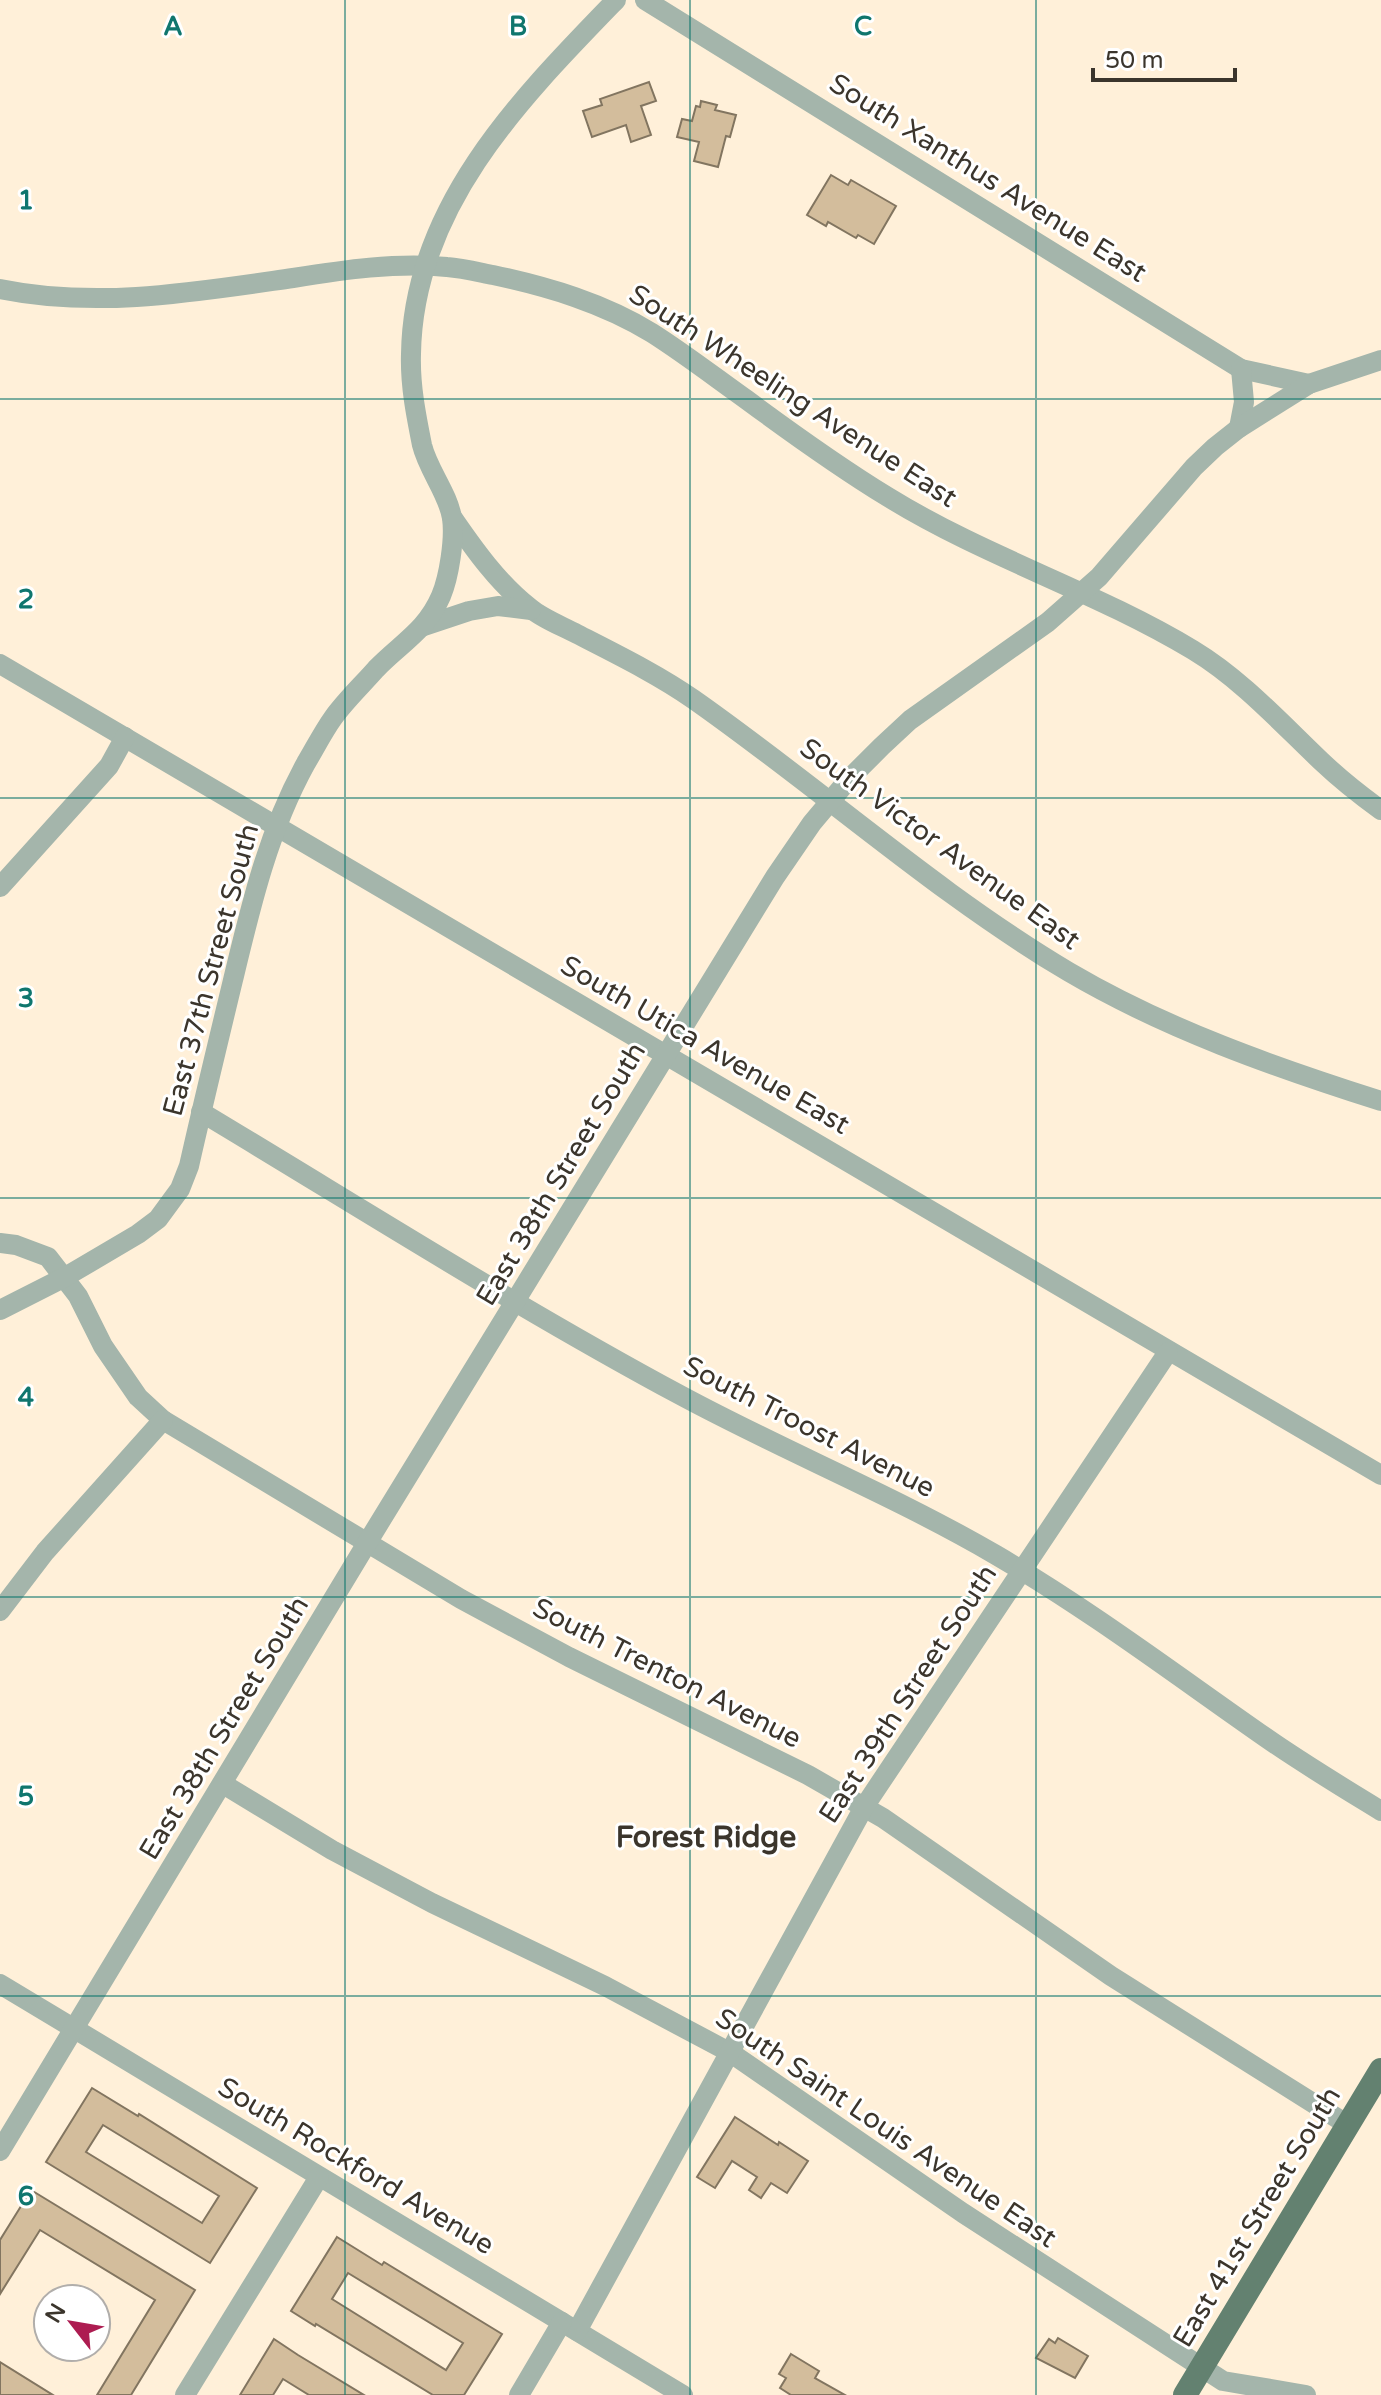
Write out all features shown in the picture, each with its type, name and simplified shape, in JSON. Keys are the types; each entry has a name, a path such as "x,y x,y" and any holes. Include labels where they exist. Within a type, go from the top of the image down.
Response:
{"main road":[{"name":"East 41st Street South","path":"1185,2395 1381,2070"}],"street":[{"name":"East 37th Street South","path":"0,1310 65,1277 138,1234 158,1219 180,1189 189,1166 257,881 276,827 305,765 333,718 379,666 424,626 442,594 452,546 452,517 423,450 412,390 412,341 424,266 450,204 491,138 616,0"},
{"name":"South Xanthus Avenue East","path":"645,0 1241,369 1309,384"},
{"name":"South Wheeling Avenue East","path":"0,289 55,298 139,297 207,291 346,270 424,266 447,267 542,285 577,297 650,332 809,445 894,500 1164,633 1226,672 1325,765 1381,810"},
{"name":"East 38th Street South","path":"0,2151 367,1543 775,877 812,823 849,779 910,720 1048,622 1099,577 1194,467 1239,428 1309,384 1381,360"},
{"path":"1239,428 1244,402 1241,369"},
{"name":"South Victor Avenue East","path":"452,517 478,555 531,610 687,695 991,923 1070,972 1140,1010 1222,1046 1381,1101"},
{"name":"South Victor Avenue East","path":"424,626 469,611 498,606 531,610"},
{"name":"South Utica Avenue East","path":"0,664 1381,1475"},
{"path":"0,887 109,766 125,737"},
{"name":"South Troost Avenue","path":"201,1112 516,1301 682,1396 958,1533 1128,1640 1268,1739 1381,1811"},
{"name":"South Trenton Avenue","path":"0,1243 16,1245 48,1257 78,1296 103,1346 138,1397 163,1420 461,1599 864,1807 1111,1976 1348,2125"},
{"name":"East 39th Street South","path":"519,2395 570,2327 731,2053 864,1807 1168,1352"},
{"path":"0,1611 45,1552 163,1420"},
{"name":"South Saint Louis Avenue East","path":"223,1784 332,1850 432,1903 605,1986 731,2053 985,2228 1223,2381 1306,2395"},
{"name":"South Rockford Avenue","path":"0,1984 683,2395"},
{"path":"185,2395 319,2177"}],"building":[{"path":"649,82 656,101 641,106 651,135 631,142 626,125 592,137 583,111 602,105 600,99"},
{"path":"701,101 717,105 715,110 736,115 730,137 726,136 718,167 694,161 699,142 677,137 682,119 692,121 696,106 700,107"},
{"path":"831,175 848,185 851,180 896,206 874,244 828,222 826,226 807,215"},
{"path":"92,2088 257,2188 210,2263 46,2162","holes":["103,2125 219,2196 202,2223 86,2152"]},
{"path":"735,2117 808,2161 787,2193 771,2183 761,2198 749,2190 757,2177 732,2161 715,2188 697,2177"},
{"path":"31,2190 195,2290 131,2395 97,2395 155,2300 40,2230 0,2294 0,2240"},
{"path":"337,2237 502,2334 464,2395 433,2395 291,2311","holes":["348,2273 463,2343 446,2370 332,2299"]},
{"path":"1058,2338 1088,2356 1075,2378 1036,2358 1049,2339 1055,2343"},
{"path":"274,2339 364,2395 309,2395 283,2379 273,2395 240,2395"},
{"path":"791,2354 819,2371 815,2378 845,2395 791,2395 780,2388 786,2378 779,2374"},
{"path":"0,2362 53,2395 0,2395"}],"district":[{"name":"Forest Ridge","path":"706,1837"}]}
